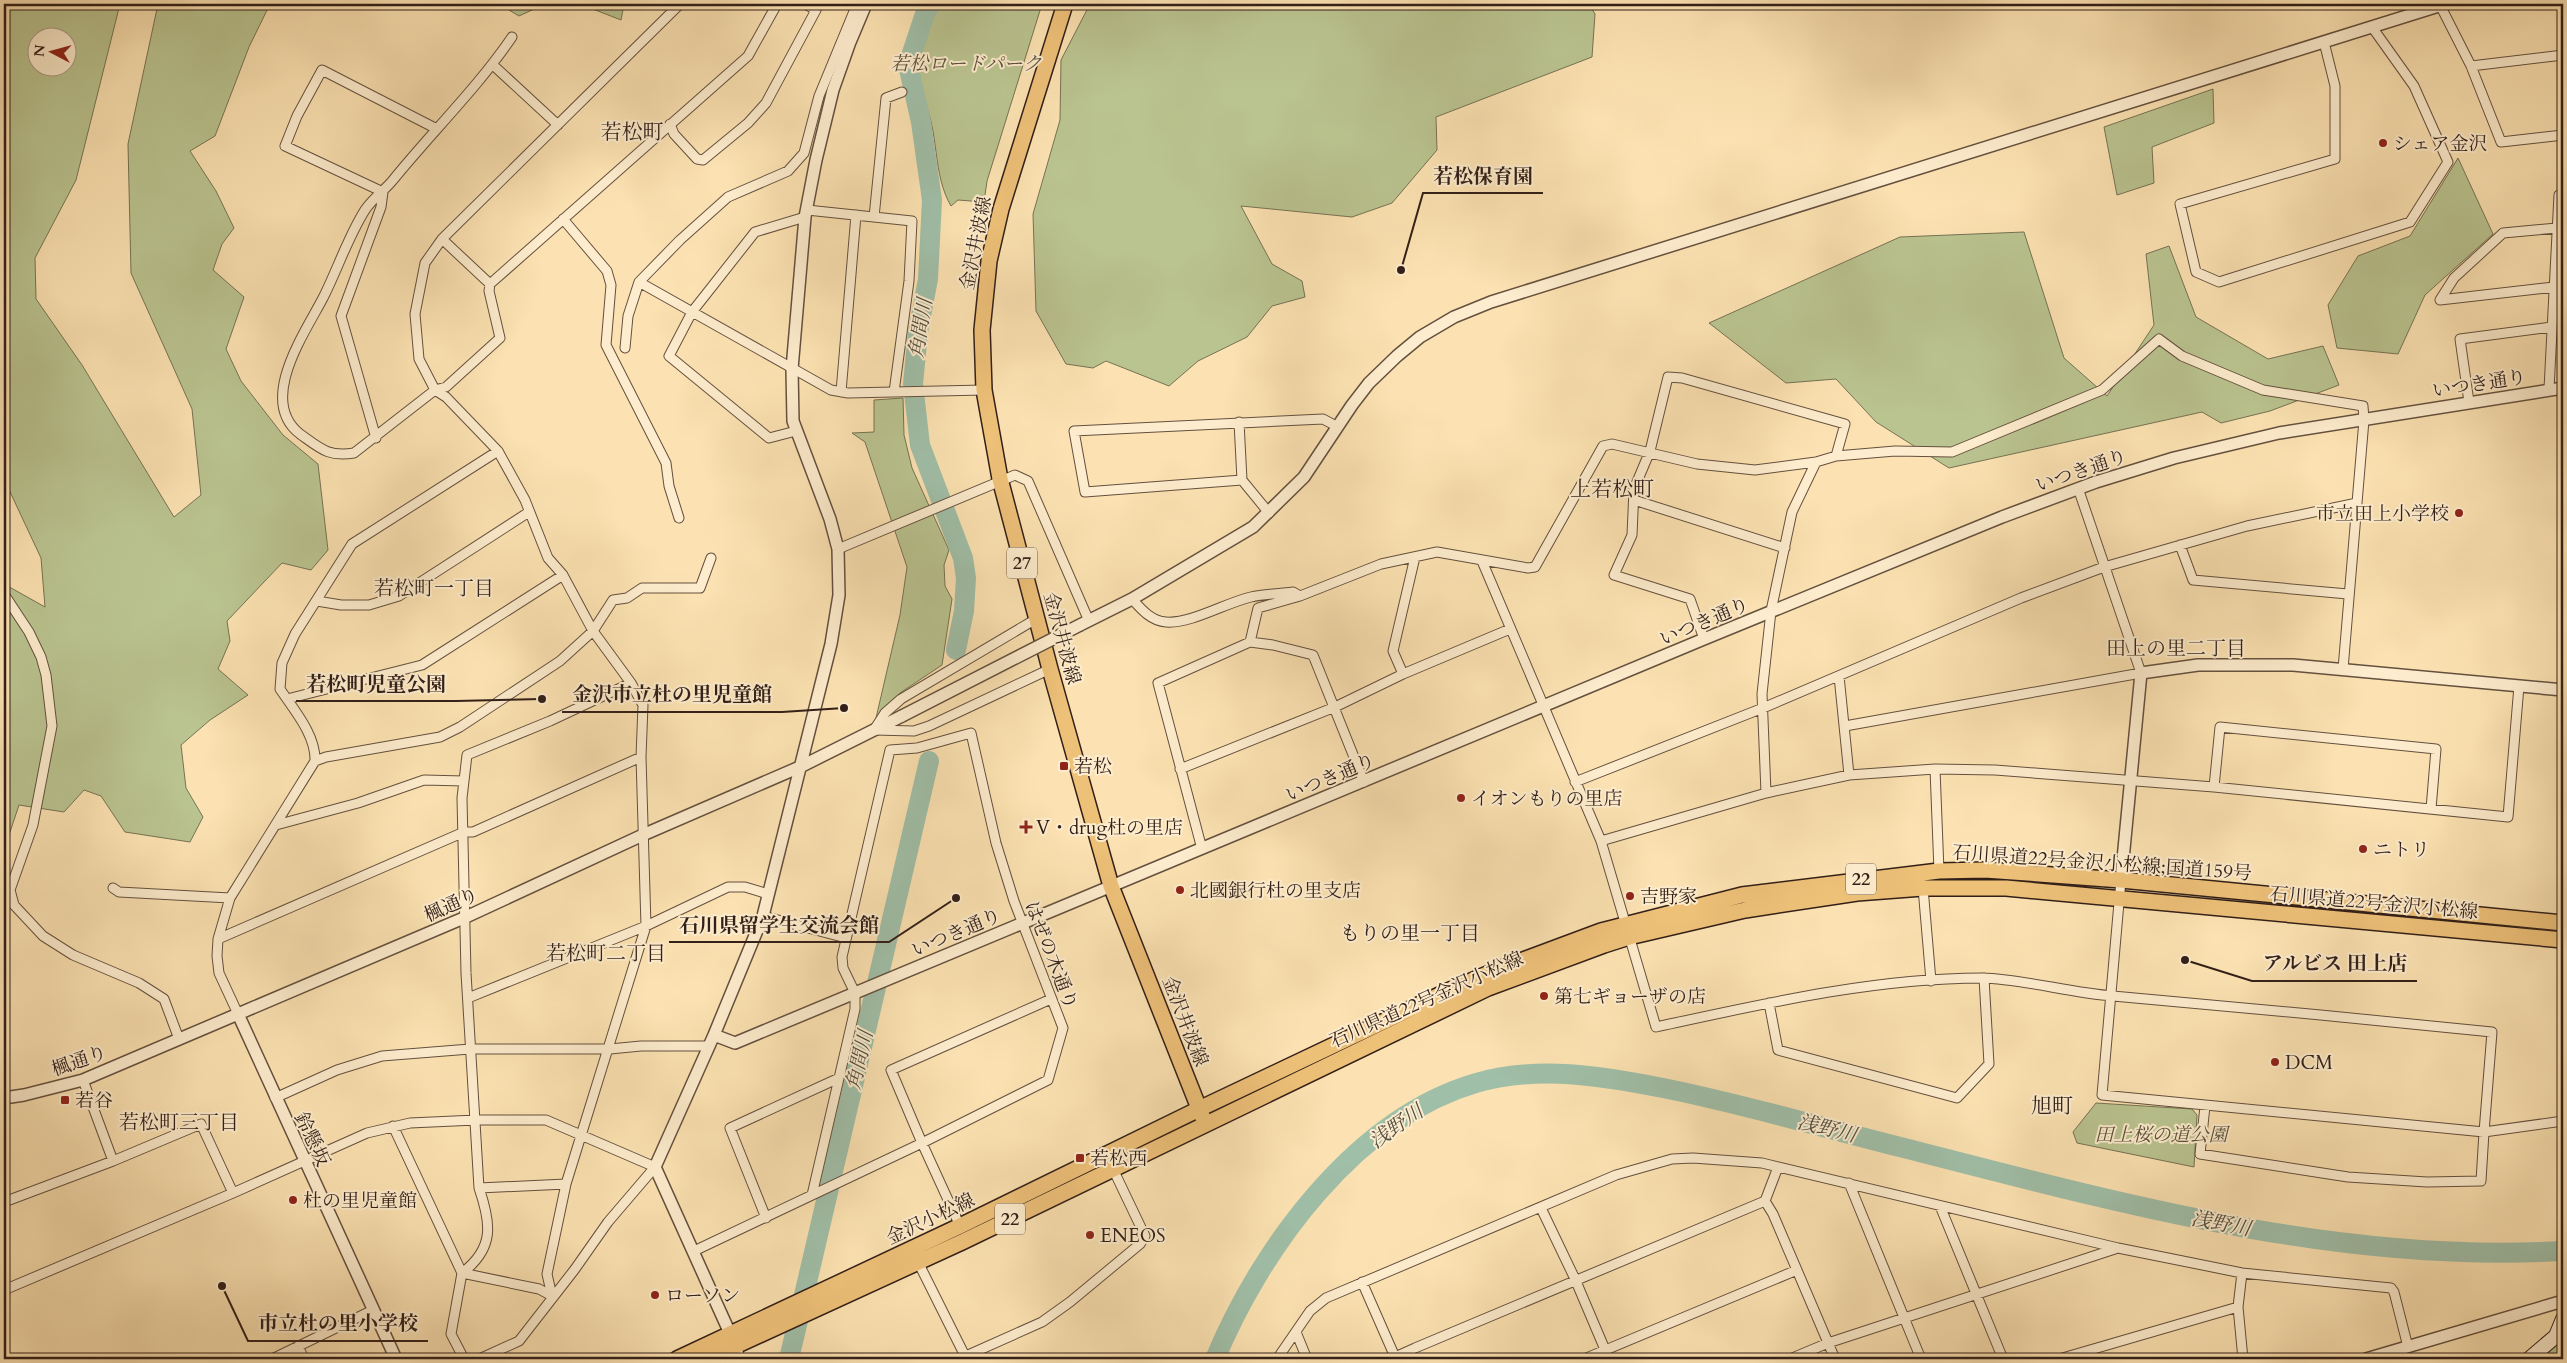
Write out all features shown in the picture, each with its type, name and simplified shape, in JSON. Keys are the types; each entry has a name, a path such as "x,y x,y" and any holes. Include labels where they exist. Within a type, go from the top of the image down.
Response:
{"main road":[{"name":"金沢井波線","path":"1065,4 1001,209 989,261 982,330 984,390 1000,480 1050,670 1112,886 1206,1124"},
{"name":"石川県道22号金沢小松線;国道159号","path":"1200,1109 1466,983 1564,945 1627,931 1742,895 1939,871 1985,870 2122,880 2563,923"},
{"name":"石川県道22号金沢小松線","path":"1206,1124 1488,988 1627,931 1857,892 1923,888 2006,888 2563,940"},
{"name":"金沢小松線","path":"707,1359 736,1346 784,1317 960,1226 1200,1109"},
{"name":"金沢小松線","path":"814,1302 918,1262 1206,1124"},
{"path":"2529,1359 2556,1336 2563,1319"},
{"name":"金沢小松線","path":"676,1359 736,1346"}],"street":[{"path":"552,1296 547,1274 566,1184 580,1134 610,1049 646,926 641,757 643,705 631,683 593,631 563,575 548,558 525,500 498,451 446,397 435,390 420,359 415,314 425,262 442,239 680,4"},
{"path":"490,284 748,56 777,4"},
{"path":"670,124 674,134 697,159 703,160 748,123 766,103 816,10 805,4"},
{"path":"625,348 628,316 639,282 698,222 728,197 788,171 804,152 819,96 857,4"},
{"path":"479,1359 519,1341 540,1315 552,1296 575,1269 608,1222 655,1167 714,1035 763,916 831,644 839,595 838,549 830,519 793,421 791,397 792,369 806,214 816,160 833,90 866,4"},
{"path":"2443,4 2471,66 2501,142 2563,135"},
{"name":"楓通り","path":"4,1098 24,1095 83,1080 466,917 644,834 802,766 1132,599 1253,527 1269,513 1304,477 1370,383 1420,337 1454,317 1491,302 2443,4"},
{"path":"2324,42 2335,86 2335,159 2180,204 2196,272 2219,282 2410,222 2448,162 2414,86 2372,27"},
{"path":"442,239 490,284 490,300 500,338 446,387 435,390 376,438 354,453 338,456 325,452 297,431 286,414 284,388 288,364 324,297 366,209 383,192 435,128 493,65 512,37"},
{"path":"2471,66 2563,55"},
{"path":"493,65 558,125"},
{"path":"383,192 285,146 297,116 322,70 435,128"},
{"path":"874,217 886,98 902,92"},
{"path":"376,438 341,316 381,207 383,192"},
{"path":"2549,389 2559,195 2563,194"},
{"path":"796,430 769,438 669,356 692,312 755,232 806,214 856,215 912,221 909,281 894,392"},
{"path":"840,392 856,215"},
{"path":"563,219 606,272 611,285 605,332 606,345 666,463 668,486 679,518"},
{"path":"2554,287 2440,300 2454,278 2503,232 2557,228"},
{"path":"639,282 820,385 840,392 984,390"},
{"path":"2469,402 2460,339 2552,327"},
{"path":"1250,642 1258,608 1300,596 1381,564 1437,552 1461,555 1482,561 1528,568 1535,567 1603,446 1612,444 1650,451 1697,464 1755,470 1816,462 1836,456 1895,451 1952,452 2102,390 2159,339 2182,356 2263,390 2363,406 2364,420 2343,669"},
{"path":"1704,639 1690,599 1614,575 1632,535 1634,489 1650,451 1668,377 1682,378 1845,424 1836,456"},
{"name":"いつき通り","path":"861,991 1771,611 2078,488 2174,458 2269,435 2563,388"},
{"path":"1242,480 1085,492 1074,431 1323,419 1338,427"},
{"path":"1239,422 1242,480 1269,513"},
{"path":"238,1014 219,973 218,939 230,898 315,761 316,752 302,719 280,689 282,663 295,634 317,601 341,558 352,544 498,451"},
{"path":"1766,794 1762,708 1771,611 1792,512 1816,462"},
{"path":"838,549 888,526 1015,475 1028,481 1085,623"},
{"path":"2078,488 2141,673 2102,1095 2484,1132 2563,1121"},
{"path":"1634,500 1785,548"},
{"path":"1575,782 1762,708 2021,598 2104,567 2247,526 2357,504"},
{"path":"317,601 341,605 369,605 399,596 529,512"},
{"path":"2180,545 2193,580 2348,594"},
{"path":"1403,674 1393,651 1415,556"},
{"path":"315,761 326,757 440,737 460,727 560,661 593,631 614,600 627,598 642,588 700,588 711,558"},
{"path":"1482,561 1601,841 1656,1026 1769,1003 1851,990 1930,981 1984,978 2111,996 2492,1032 2481,1181 2427,1182 2348,1177 2200,1154 2205,1106"},
{"path":"287,699 422,665 563,575"},
{"path":"1132,599 1147,615 1165,622 1180,621 1250,598 1293,592 1300,596"},
{"path":"4,594 29,632 41,657 46,675 52,726 32,824 10,890 14,905 43,936 73,955 139,983 164,999 179,1039"},
{"path":"874,730 885,713 901,699 1036,619"},
{"path":"1180,769 1335,707 1403,674 1510,629"},
{"path":"1202,850 1158,683 1250,642 1273,644 1313,655 1364,782"},
{"path":"1845,726 2141,673 2198,665 2293,665 2563,690"},
{"path":"874,730 914,731 929,726 1050,670"},
{"path":"1839,676 1849,775"},
{"path":"462,1273 474,1263 489,1235 487,1210 479,1188 470,1049 462,798 467,755 550,721 631,683"},
{"path":"1601,841 1766,794 1849,775 1935,769 1995,770 2214,787 2508,817 2518,686"},
{"path":"2214,787 2220,727 2436,749 2430,809"},
{"name":"はぜの木通り","path":"694,1251 922,1143 1048,1080 1063,1028 1021,923 996,843 971,733 917,748 890,750 846,938"},
{"path":"218,939 464,832 473,832 641,757"},
{"path":"1935,769 1939,871"},
{"path":"276,825 358,803 424,780 464,781"},
{"path":"468,998 646,926 728,887 745,887 768,894"},
{"path":"113,888 119,892 230,898"},
{"path":"1923,888 1930,981"},
{"path":"763,916 846,938 842,957 843,968 861,991"},
{"path":"1769,1003 1778,1050 1957,1098 1989,1064 1984,978"},
{"path":"714,1035 735,1043 861,991"},
{"path":"816,1193 839,1078 861,991"},
{"path":"960,1226 891,1070 1051,999"},
{"name":"鈴懸坂","path":"238,1014 396,1359"},
{"path":"275,1098 337,1070 368,1059 470,1049 610,1049 641,1046 708,1046"},
{"path":"766,1218 730,1128 839,1078"},
{"path":"83,1080 113,1161"},
{"path":"4,1290 233,1193 367,1133 410,1123 476,1120 546,1120 655,1167 736,1346"},
{"path":"4,1202 113,1161 201,1124 233,1193"},
{"path":"393,1126 462,1273 450,1334 464,1359"},
{"path":"1277,1359 1316,1304 1362,1282 1616,1175 1672,1159 1718,1159 1778,1167 2118,1248 2242,1273 2391,1288 2394,1292 2408,1347"},
{"path":"1362,1282 1395,1358 1575,1279 1765,1201 1778,1167"},
{"path":"918,1262 962,1358 1042,1322 1070,1302 1140,1244 1145,1236 1113,1169"},
{"path":"1849,1183 1922,1359"},
{"path":"479,1188 566,1184"},
{"path":"1765,1201 1773,1214 1835,1359"},
{"path":"1940,1206 2003,1359"},
{"path":"1541,1208 1575,1279 1607,1355"},
{"path":"1790,1359 1828,1342 2118,1248"},
{"path":"1584,1359 1607,1355 1797,1270"},
{"path":"462,1273 539,1288 552,1296"},
{"path":"2242,1273 2238,1307 2243,1359"},
{"path":"2366,1359 2563,1301"},
{"path":"2059,1359 2238,1307"},
{"path":"272,1359 373,1310"},
{"path":"1296,1332 1308,1359"},
{"path":"298,1346 304,1359"}],"green space":[{"path":"4,4 120,4 76,180 35,258 36,299 82,365 174,517 201,495 192,409 131,273 128,144 158,4 270,4 249,47 215,136 190,151 216,191 234,228 222,244 213,270 244,297 226,349 241,381 283,435 318,464 328,550 311,570 282,563 227,621 230,641 218,669 248,695 210,720 181,745 186,788 203,817 190,842 125,832 101,796 84,790 64,812 19,805 4,850 4,584 45,607 41,558 4,479"},
{"path":"499,4 545,4 519,16"},
{"path":"580,4 624,4 621,20"},
{"name":"若松ロードパーク","path":"931,4 1042,4 987,181 984,202 958,200 951,206 941,182 930,118 926,106 909,78 910,52 926,11"},
{"path":"1090,4 1589,4 1595,14 1592,57 1436,117 1437,150 1392,203 1352,217 1241,206 1272,264 1302,281 1305,297 1272,306 1247,337 1198,361 1169,386 1106,361 1093,368 1066,364 1036,311 1033,214 1060,120 1061,60"},
{"path":"2213,89 2214,123 2152,147 2154,183 2117,195 2104,127"},
{"path":"2458,158 2493,234 2425,295 2398,354 2337,348 2328,305 2358,256 2410,236"},
{"path":"2024,232 2064,358 2107,396 2154,325 2146,254 2169,246 2196,317 2268,359 2323,346 2339,385 2270,411 2221,423 2202,412 1949,468 1876,422 1836,379 1786,383 1709,323 1900,237"},
{"path":"903,398 904,435 912,468 949,550 944,565 945,586 952,599 942,665 900,693 885,708 885,713 876,718 900,615 907,567 865,442 852,433 874,432 874,400"},
{"name":"田上桜の道公園","path":"2096,1103 2192,1109 2197,1115 2194,1167 2077,1143 2073,1132"},
{"path":"2563,1333 2563,1359 2534,1359"}],"waterway":[{"name":"角間川","path":"931,4 926,11 908,65 921,122 932,200 928,279 918,332 913,384 920,445 963,558 966,578 964,611 956,650"},
{"name":"角間川","path":"789,1359 929,761"},
{"name":"浅野川","path":"1215,1359 1234,1317 1258,1274 1286,1232 1318,1192 1353,1156 1391,1125 1432,1100 1476,1083 1522,1074 1593,1076 1693,1094 2066,1189 2230,1225 2313,1239 2396,1248 2479,1253 2563,1251"}],"place":[{"name":"シェア金沢","path":"2383,143"},
{"name":"若松保育園","path":"1401,270"},
{"name":"市立田上小学校","path":"2459,513"},
{"name":"若松町児童公園","path":"542,699"},
{"name":"金沢市立杜の里児童館","path":"844,708"},
{"name":"若松","path":"1064,766"},
{"name":"イオンもりの里店","path":"1461,798"},
{"name":"V・drug杜の里店","path":"1026,827"},
{"name":"ニトリ","path":"2363,849"},
{"name":"北國銀行杜の里支店","path":"1180,890"},
{"name":"吉野家","path":"1630,896"},
{"name":"石川県留学生交流会館","path":"956,898"},
{"name":"アルビス 田上店","path":"2185,960"},
{"name":"第七ギョーザの店","path":"1544,996"},
{"name":"DCM","path":"2275,1062"},
{"name":"若谷","path":"65,1100"},
{"name":"若松西","path":"1080,1158"},
{"name":"杜の里児童館","path":"293,1200"},
{"name":"ENEOS","path":"1090,1235"},
{"name":"市立杜の里小学校","path":"222,1286"},
{"name":"ローソン","path":"655,1295"}],"district":[{"name":"若松町","path":"632,132"},
{"name":"上若松町","path":"1612,489"},
{"name":"若松町一丁目","path":"434,588"},
{"name":"田上の里二丁目","path":"2176,648"},
{"name":"もりの里一丁目","path":"1410,933"},
{"name":"若松町二丁目","path":"606,953"},
{"name":"旭町","path":"2052,1106"},
{"name":"若松町三丁目","path":"179,1122"}]}
